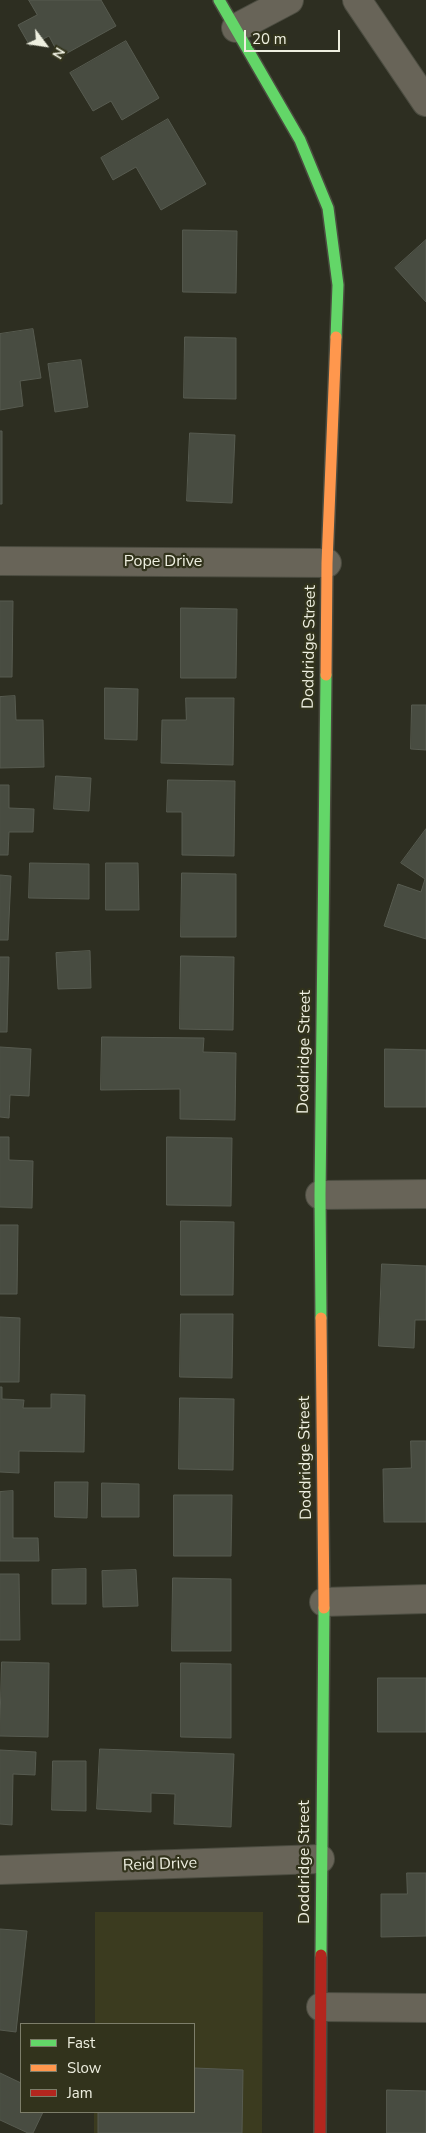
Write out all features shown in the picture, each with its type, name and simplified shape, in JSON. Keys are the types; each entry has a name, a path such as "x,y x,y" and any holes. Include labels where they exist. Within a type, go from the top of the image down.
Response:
{"main road":[{"name":"Doddridge Street","path":"219,0 300,140 328,208 338,285 327,563 320,1195 324,1602 320,1859 320,2133"}],"street":[{"path":"236,28 289,0"},
{"path":"357,0 426,102"},
{"name":"Pope Drive","path":"0,561 327,563"},
{"path":"320,1195 426,1194"},
{"path":"324,1602 426,1598"},
{"name":"Reid Drive","path":"0,1870 320,1859"},
{"path":"321,2007 426,2008"}],"shaded area":[{"path":"95,1912 263,1912 262,2133 94,2133 94,2113 195,2113 195,2023 95,2023"}],"building":[{"path":"29,0 101,0 116,26 60,57 49,36 30,46 18,25 37,15"},
{"path":"126,41 159,98 122,120 111,101 93,111 70,73"},
{"path":"168,119 206,184 161,210 136,167 113,180 101,158"},
{"path":"183,230 237,231 236,293 183,292"},
{"path":"426,240 426,302 395,268"},
{"path":"33,329 41,378 20,381 23,406 0,410 0,334"},
{"path":"185,337 236,338 236,399 184,398"},
{"path":"81,360 88,407 55,412 48,364"},
{"path":"0,431 2,431 2,504 0,504"},
{"path":"190,433 235,435 232,503 187,501"},
{"path":"0,601 13,601 12,677 0,677"},
{"path":"181,608 237,609 236,678 181,678"},
{"path":"105,688 138,689 137,740 105,739"},
{"path":"15,696 16,720 43,720 44,767 0,768 0,697"},
{"path":"186,698 234,698 233,765 161,763 162,720 186,720"},
{"path":"412,705 426,705 426,750 411,749"},
{"path":"56,776 91,778 89,811 54,809"},
{"path":"168,780 235,781 234,856 182,855 182,812 167,812"},
{"path":"0,785 9,785 9,808 34,809 33,832 9,832 8,855 0,855"},
{"path":"426,829 426,939 384,926 398,884 421,892 425,879 401,863"},
{"path":"30,863 89,864 89,899 29,898"},
{"path":"106,863 138,863 139,910 106,910"},
{"path":"182,873 236,874 236,937 181,937"},
{"path":"0,875 11,876 8,940 0,940"},
{"path":"90,951 91,988 58,989 56,953"},
{"path":"181,956 234,957 233,1030 180,1029"},
{"path":"0,957 9,957 7,1032 0,1032"},
{"path":"102,1037 204,1038 203,1052 236,1053 235,1120 180,1119 180,1089 101,1090"},
{"path":"0,1047 31,1049 29,1096 10,1095 9,1118 0,1117"},
{"path":"385,1049 426,1050 426,1107 385,1107"},
{"path":"0,1137 9,1137 9,1160 33,1161 32,1208 0,1207"},
{"path":"167,1137 232,1138 231,1206 167,1205"},
{"path":"181,1221 234,1222 233,1295 181,1295"},
{"path":"0,1225 18,1225 17,1294 0,1294"},
{"path":"382,1264 426,1266 426,1320 415,1320 414,1348 379,1346"},
{"path":"181,1314 233,1314 232,1378 180,1377"},
{"path":"0,1317 20,1318 19,1382 0,1382"},
{"path":"0,1387 2,1387 2,1399 24,1400 23,1408 51,1408 51,1394 85,1395 84,1452 19,1451 19,1473 0,1472"},
{"path":"180,1398 234,1399 233,1470 179,1469"},
{"path":"411,1441 426,1441 426,1522 384,1522 383,1469 411,1468"},
{"path":"55,1482 88,1482 87,1518 55,1517"},
{"path":"102,1483 139,1484 139,1517 102,1517"},
{"path":"13,1491 13,1538 38,1538 39,1561 0,1561 0,1492"},
{"path":"174,1495 232,1495 231,1556 174,1556"},
{"path":"86,1569 86,1604 52,1604 52,1570"},
{"path":"136,1570 138,1606 103,1607 102,1571"},
{"path":"0,1574 19,1574 20,1640 0,1640"},
{"path":"173,1578 231,1579 231,1651 172,1651"},
{"path":"2,1662 49,1663 48,1737 0,1736"},
{"path":"181,1663 231,1664 231,1738 181,1737"},
{"path":"378,1678 426,1678 426,1732 378,1732"},
{"path":"100,1749 234,1754 231,1827 174,1824 175,1794 151,1793 151,1812 97,1809"},
{"path":"0,1750 36,1752 35,1775 13,1774 12,1825 0,1824"},
{"path":"53,1761 86,1761 86,1811 52,1810"},
{"path":"407,1873 426,1873 426,1936 381,1937 381,1894 407,1894"},
{"path":"0,1929 27,1931 16,2032 0,2030"},
{"path":"195,2068 243,2070 242,2133 98,2133 98,2113 195,2113"},
{"path":"0,2073 20,2083 20,2113 43,2113 33,2133 28,2133 0,2120"},
{"path":"387,2090 426,2091 426,2133 387,2133"}],"traffic: fast":[{"path":"219,0 300,140 328,208 338,285 336,337"},
{"path":"321,1318 320,1195 326,675"},
{"path":"321,1955 324,1608"}],"traffic: slow":[{"path":"326,675 327,563 336,337"},
{"path":"321,1318 324,1608"}],"traffic: jam":[{"path":"320,2133 321,1955"}]}
